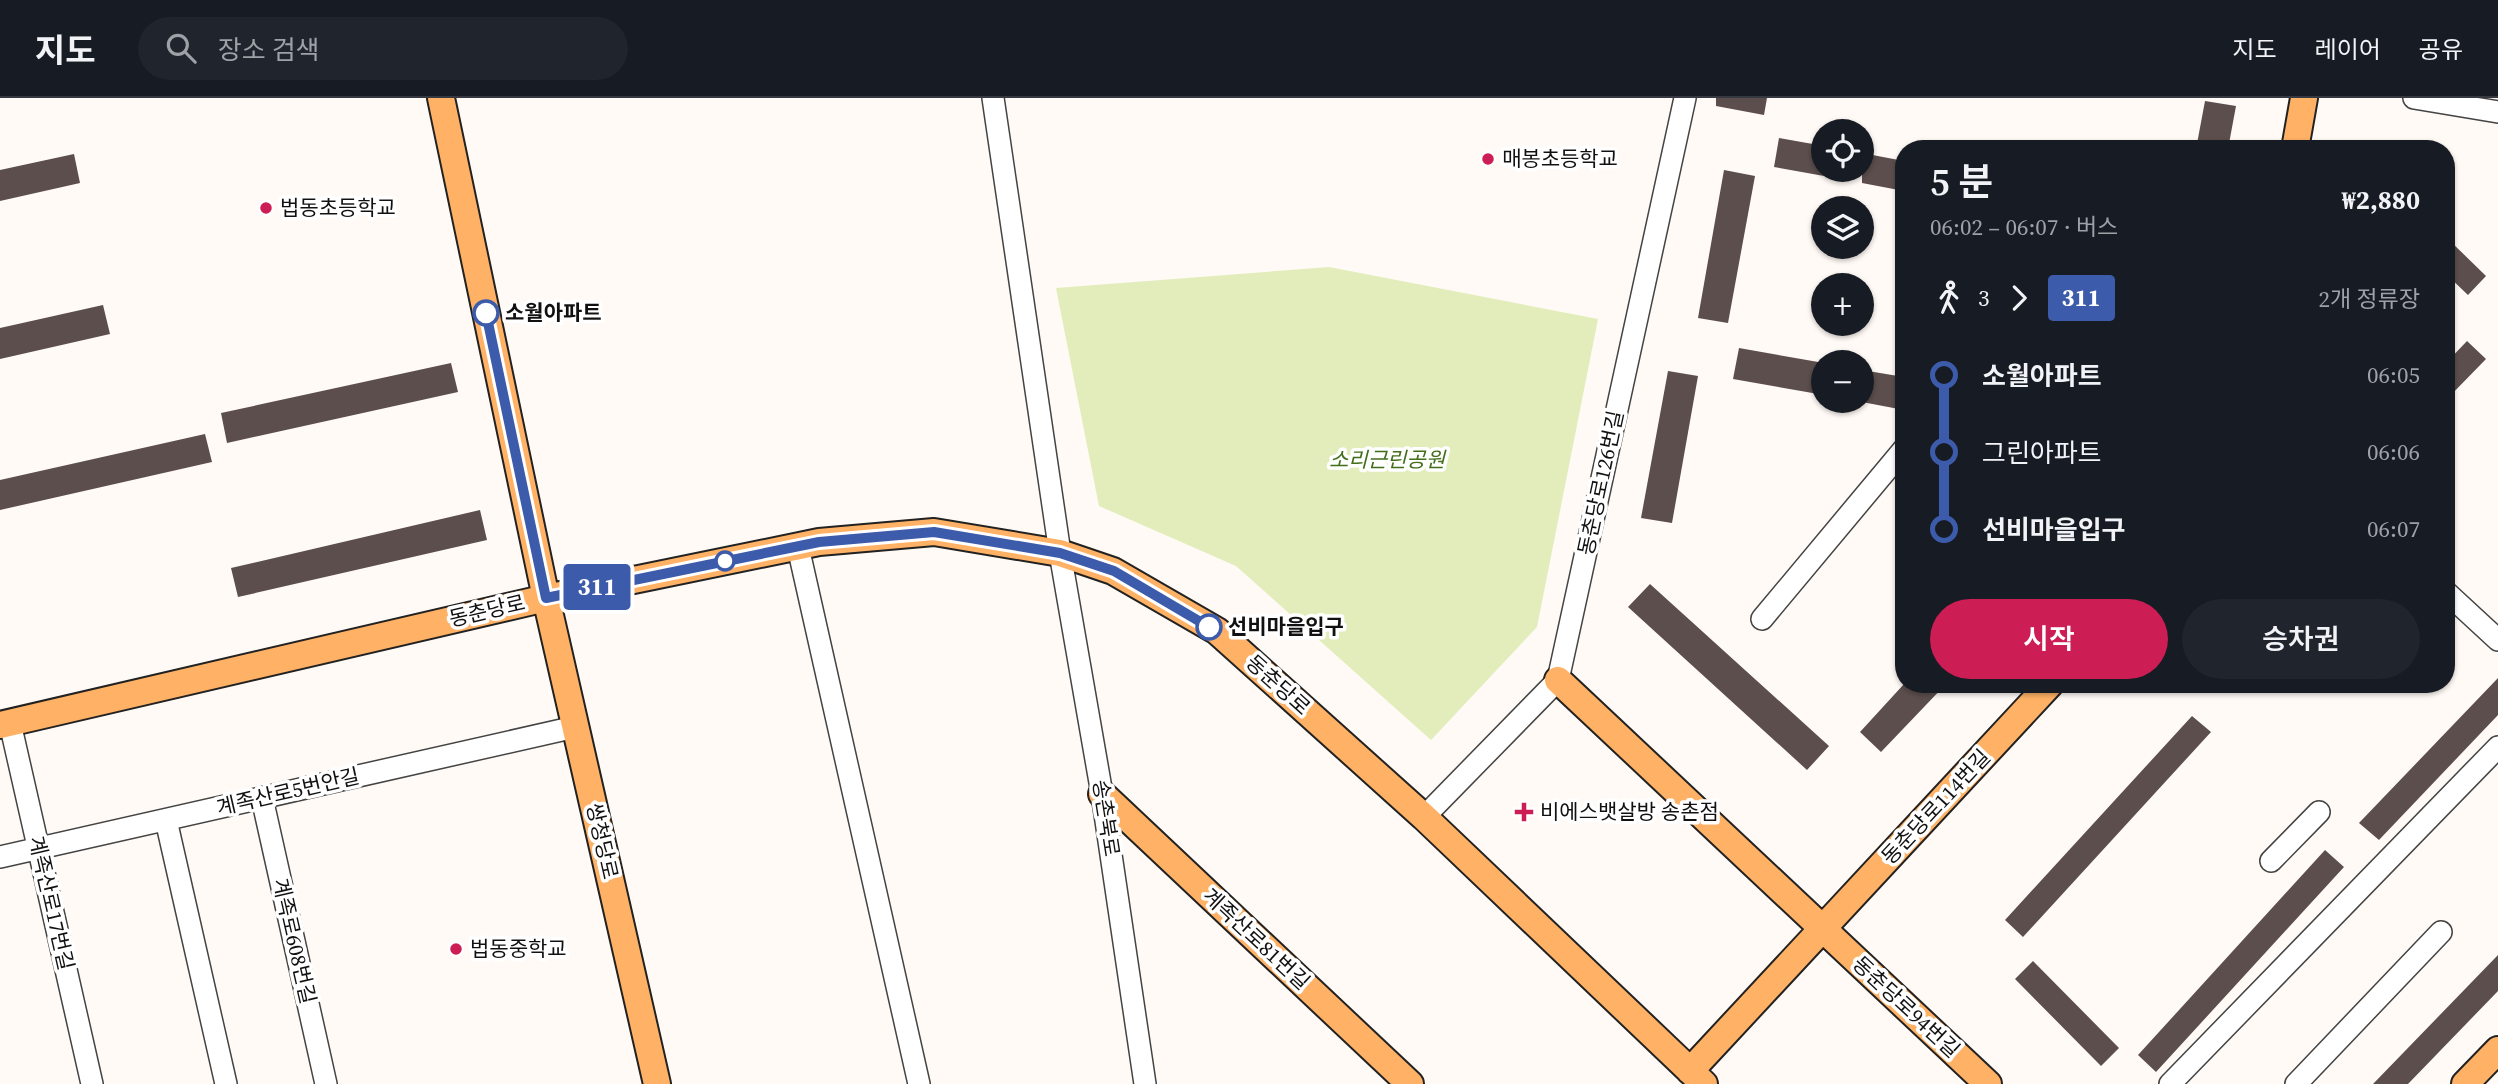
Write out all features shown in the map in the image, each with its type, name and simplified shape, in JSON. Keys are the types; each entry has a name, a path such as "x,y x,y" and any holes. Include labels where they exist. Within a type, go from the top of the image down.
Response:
{"main road":[{"name":"쌍청당로","path":"441,98 546,598 657,1084"},
{"path":"2297,140 2304,98"},
{"name":"동춘당로","path":"5,724 546,598 798,547 934,532 1060,553 1114,571 1217,631 1424,817 1690,1080"},
{"path":"1558,680 1823,929"},
{"name":"동춘당로114번길","path":"1690,1080 1823,929 2042,693"},
{"name":"계족산로81번길","path":"1102,794 1407,1083"},
{"name":"동춘당로94번길","path":"1823,929 1988,1084"},
{"path":"2465,1084 2498,1050"}],"street":[{"name":"송촌북로","path":"993,98 1060,553 1102,794 1145,1084"},
{"name":"동춘당로126번길","path":"1558,680 1685,98"},
{"path":"2414,98 2498,112"},
{"path":"1762,619 1895,460"},
{"path":"798,547 919,1084"},
{"path":"2455,600 2498,640"},
{"path":"1424,817 1558,680"},
{"name":"계족산로17번길","path":"5,724 38,849 92,1084"},
{"name":"계족산로5번안길","path":"0,857 575,726"},
{"path":"2170,1084 2498,747"},
{"name":"계족로608번길","path":"262,798 326,1084"},
{"path":"2271,861 2319,812"},
{"path":"166,820 226,1084"},
{"path":"2296,1084 2441,932"}],"green space":[{"name":"소리근린공원","path":"1329,267 1598,319 1537,627 1431,740 1236,566 1099,506 1056,288"}],"building":[{"path":"1716,98 1767,98 1764,115 1716,106"},
{"path":"2205,101 2236,106 2230,140 2198,140"},
{"path":"1779,138 1811,144 1811,174 1774,167"},
{"path":"74,154 80,183 0,201 0,170"},
{"path":"1874,155 1895,159 1895,189 1862,183 1874,182"},
{"path":"1724,170 1755,176 1728,323 1698,318"},
{"path":"2455,246 2486,276 2468,295 2455,283"},
{"path":"103,305 110,334 0,359 0,328"},
{"path":"2467,341 2486,359 2455,391 2455,354"},
{"path":"1739,348 1811,361 1811,393 1733,379"},
{"path":"451,363 458,392 227,443 221,413"},
{"path":"1668,371 1698,376 1672,523 1641,518"},
{"path":"1874,372 1895,376 1895,408 1874,404"},
{"path":"205,434 212,462 0,510 0,480"},
{"path":"480,510 487,540 238,597 231,568"},
{"path":"1650,584 1829,746 1807,770 1628,607"},
{"path":"2498,678 2498,715 2379,840 2359,823"},
{"path":"1896,693 1937,693 1881,752 1860,732"},
{"path":"2192,716 2211,732 2023,937 2005,920"},
{"path":"2325,850 2344,867 2156,1072 2138,1055"},
{"path":"2498,955 2498,991 2408,1084 2373,1084"},
{"path":"2033,961 2119,1048 2101,1066 2015,979"}],"bus line":[{"name":"311","path":"486,313 546,598 819,542 934,532 1060,553 1114,571 1209,627"}],"place":[{"name":"매봉초등학교","path":"1488,159"},
{"name":"법동초등학교","path":"266,208"},
{"name":"소월아파트","path":"486,313"},
{"name":"선비마을입구","path":"1209,627"},
{"name":"비에스뱃살방 송촌점","path":"1524,812"},
{"name":"법동중학교","path":"456,949"}]}
